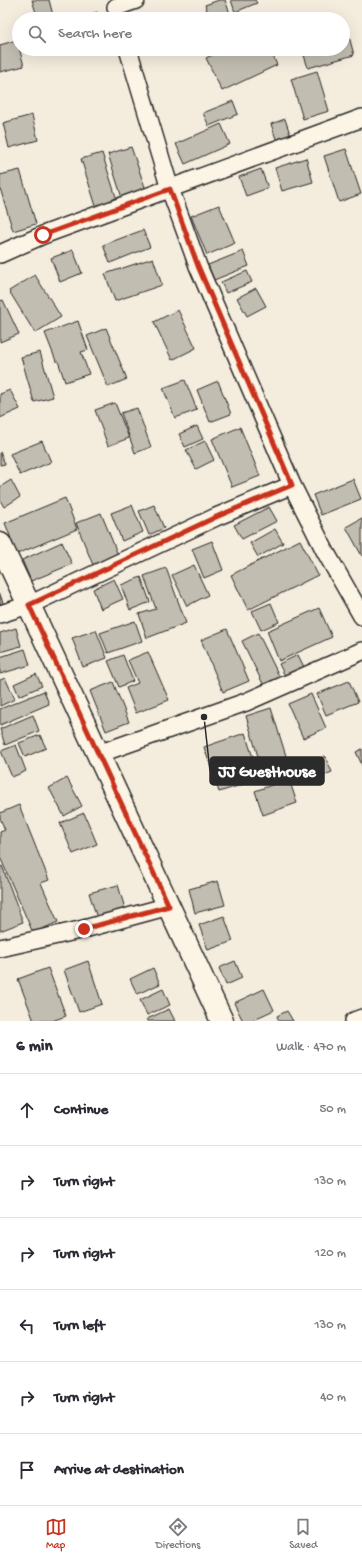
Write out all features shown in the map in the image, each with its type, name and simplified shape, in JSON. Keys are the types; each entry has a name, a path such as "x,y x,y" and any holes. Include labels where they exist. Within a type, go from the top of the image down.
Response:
{"street":[{"path":"116,9 136,0"},
{"path":"130,56 170,189 198,266 292,485 325,551 362,616"},
{"path":"0,254 43,235 362,118"},
{"path":"0,614 29,605 216,517 292,485"},
{"path":"0,544 222,1021"},
{"path":"98,754 182,726 246,702 362,651"},
{"path":"0,948 84,929 169,906"},
{"path":"354,1021 362,1018"}],"building":[{"path":"32,0 49,0 52,12 36,12"},
{"path":"219,0 225,0 229,12 208,12 205,5"},
{"path":"231,0 255,0 257,3 235,12"},
{"path":"350,40 354,55 308,68 304,56 350,56"},
{"path":"12,41 12,56 21,56 24,66 0,72 0,45"},
{"path":"210,56 273,56 277,65 222,91 206,58"},
{"path":"317,71 329,111 303,119 291,79"},
{"path":"233,101 238,114 209,126 203,113"},
{"path":"32,115 38,140 9,148 3,123"},
{"path":"285,119 291,137 277,142 271,124"},
{"path":"221,124 230,144 185,164 176,144"},
{"path":"131,147 146,190 122,198 108,154"},
{"path":"346,149 361,194 339,202 324,156"},
{"path":"102,153 117,200 96,206 81,159"},
{"path":"306,158 313,182 282,191 275,168"},
{"path":"261,169 268,188 246,196 239,177"},
{"path":"20,170 36,224 13,231 0,188 0,175"},
{"path":"219,205 235,243 207,255 191,216"},
{"path":"143,230 150,247 110,263 103,245"},
{"path":"73,250 82,273 60,282 51,258"},
{"path":"243,251 249,266 214,280 208,265"},
{"path":"153,258 162,285 115,301 105,274"},
{"path":"247,271 252,282 226,293 221,282"},
{"path":"35,275 61,317 35,333 9,291"},
{"path":"256,288 266,306 247,316 237,298"},
{"path":"3,300 19,334 0,342 0,301"},
{"path":"178,310 196,348 172,360 154,322"},
{"path":"78,321 88,350 81,352 89,374 65,382 58,361 56,361 45,333"},
{"path":"106,328 127,379 108,387 87,336"},
{"path":"40,352 53,397 34,402 21,357"},
{"path":"185,380 197,410 175,418 163,388"},
{"path":"218,381 231,414 210,422 197,390"},
{"path":"10,390 20,409 0,418 0,394"},
{"path":"115,403 129,438 108,446 95,410"},
{"path":"137,408 151,447 135,453 121,413"},
{"path":"197,426 203,439 185,447 179,434"},
{"path":"240,427 260,476 232,487 212,439"},
{"path":"42,441 51,462 20,475 10,454"},
{"path":"205,441 214,460 196,469 186,450"},
{"path":"0,452 5,464 0,465"},
{"path":"353,479 361,499 321,515 313,495"},
{"path":"11,480 20,497 4,507 0,500 0,487"},
{"path":"65,498 77,529 17,554 5,523"},
{"path":"132,505 143,532 122,541 111,513"},
{"path":"154,505 164,528 149,535 139,511"},
{"path":"269,507 277,521 242,539 234,525"},
{"path":"101,513 120,560 95,570 76,523"},
{"path":"362,518 362,556 346,527"},
{"path":"275,529 283,543 258,557 250,543"},
{"path":"300,540 318,575 248,610 231,575"},
{"path":"212,541 223,570 204,578 192,549"},
{"path":"62,542 72,564 31,581 22,560"},
{"path":"194,565 208,595 187,606 172,575"},
{"path":"166,568 186,623 147,638 139,614 156,609 144,576"},
{"path":"141,577 150,602 130,610 121,585"},
{"path":"114,579 123,599 101,609 93,589"},
{"path":"0,594 3,603 0,604"},
{"path":"271,603 279,622 261,630 252,611"},
{"path":"319,608 332,637 279,661 267,631"},
{"path":"135,621 142,641 108,653 100,633"},
{"path":"16,628 21,646 0,652 0,633"},
{"path":"227,629 249,681 223,692 201,640"},
{"path":"96,630 107,658 83,667 72,638"},
{"path":"258,633 282,682 266,690 242,641"},
{"path":"25,649 30,665 0,674 0,657"},
{"path":"148,652 169,700 136,713 126,688 138,683 128,660"},
{"path":"123,655 133,681 119,687 108,661"},
{"path":"298,655 306,671 287,680 279,664"},
{"path":"36,674 42,686 19,696 14,684"},
{"path":"5,678 15,699 0,706 0,680"},
{"path":"349,681 358,702 326,715 317,694"},
{"path":"113,682 129,722 106,731 90,691"},
{"path":"44,691 49,704 0,725 0,709"},
{"path":"311,694 326,728 303,738 288,704"},
{"path":"271,708 291,772 265,780 246,716"},
{"path":"33,715 39,731 5,745 0,729"},
{"path":"245,733 260,779 219,792 204,747"},
{"path":"40,735 46,748 25,757 19,743"},
{"path":"16,745 26,771 12,777 1,751"},
{"path":"362,749 362,765 356,752"},
{"path":"325,756 332,772 305,783 298,768"},
{"path":"67,778 82,806 64,816 49,788"},
{"path":"289,779 297,803 263,815 255,791"},
{"path":"19,805 49,880 41,883 58,922 33,933 0,857 0,832 5,830 0,818 0,813"},
{"path":"84,813 97,844 73,854 60,823"},
{"path":"2,866 23,922 0,931 0,867"},
{"path":"218,881 225,905 195,913 189,889"},
{"path":"118,885 126,912 98,921 89,893"},
{"path":"224,916 233,941 208,950 199,925"},
{"path":"88,961 102,1004 79,1012 64,970"},
{"path":"235,961 242,978 226,985 219,968"},
{"path":"48,968 66,1016 52,1021 34,1021 18,979"},
{"path":"153,968 160,984 137,994 130,979"},
{"path":"163,989 170,1005 147,1015 140,1000"},
{"path":"264,989 274,1010 250,1021 243,1021 234,1003"},
{"path":"169,1009 175,1021 148,1021 147,1019"},
{"path":"287,1011 293,1021 279,1021 277,1016"}],"place":[{"name":"JJ Guesthouse","path":"204,717"}],"route":[{"path":"43,235 170,189 198,266 292,485 216,517 29,605 169,906 84,929"}]}
